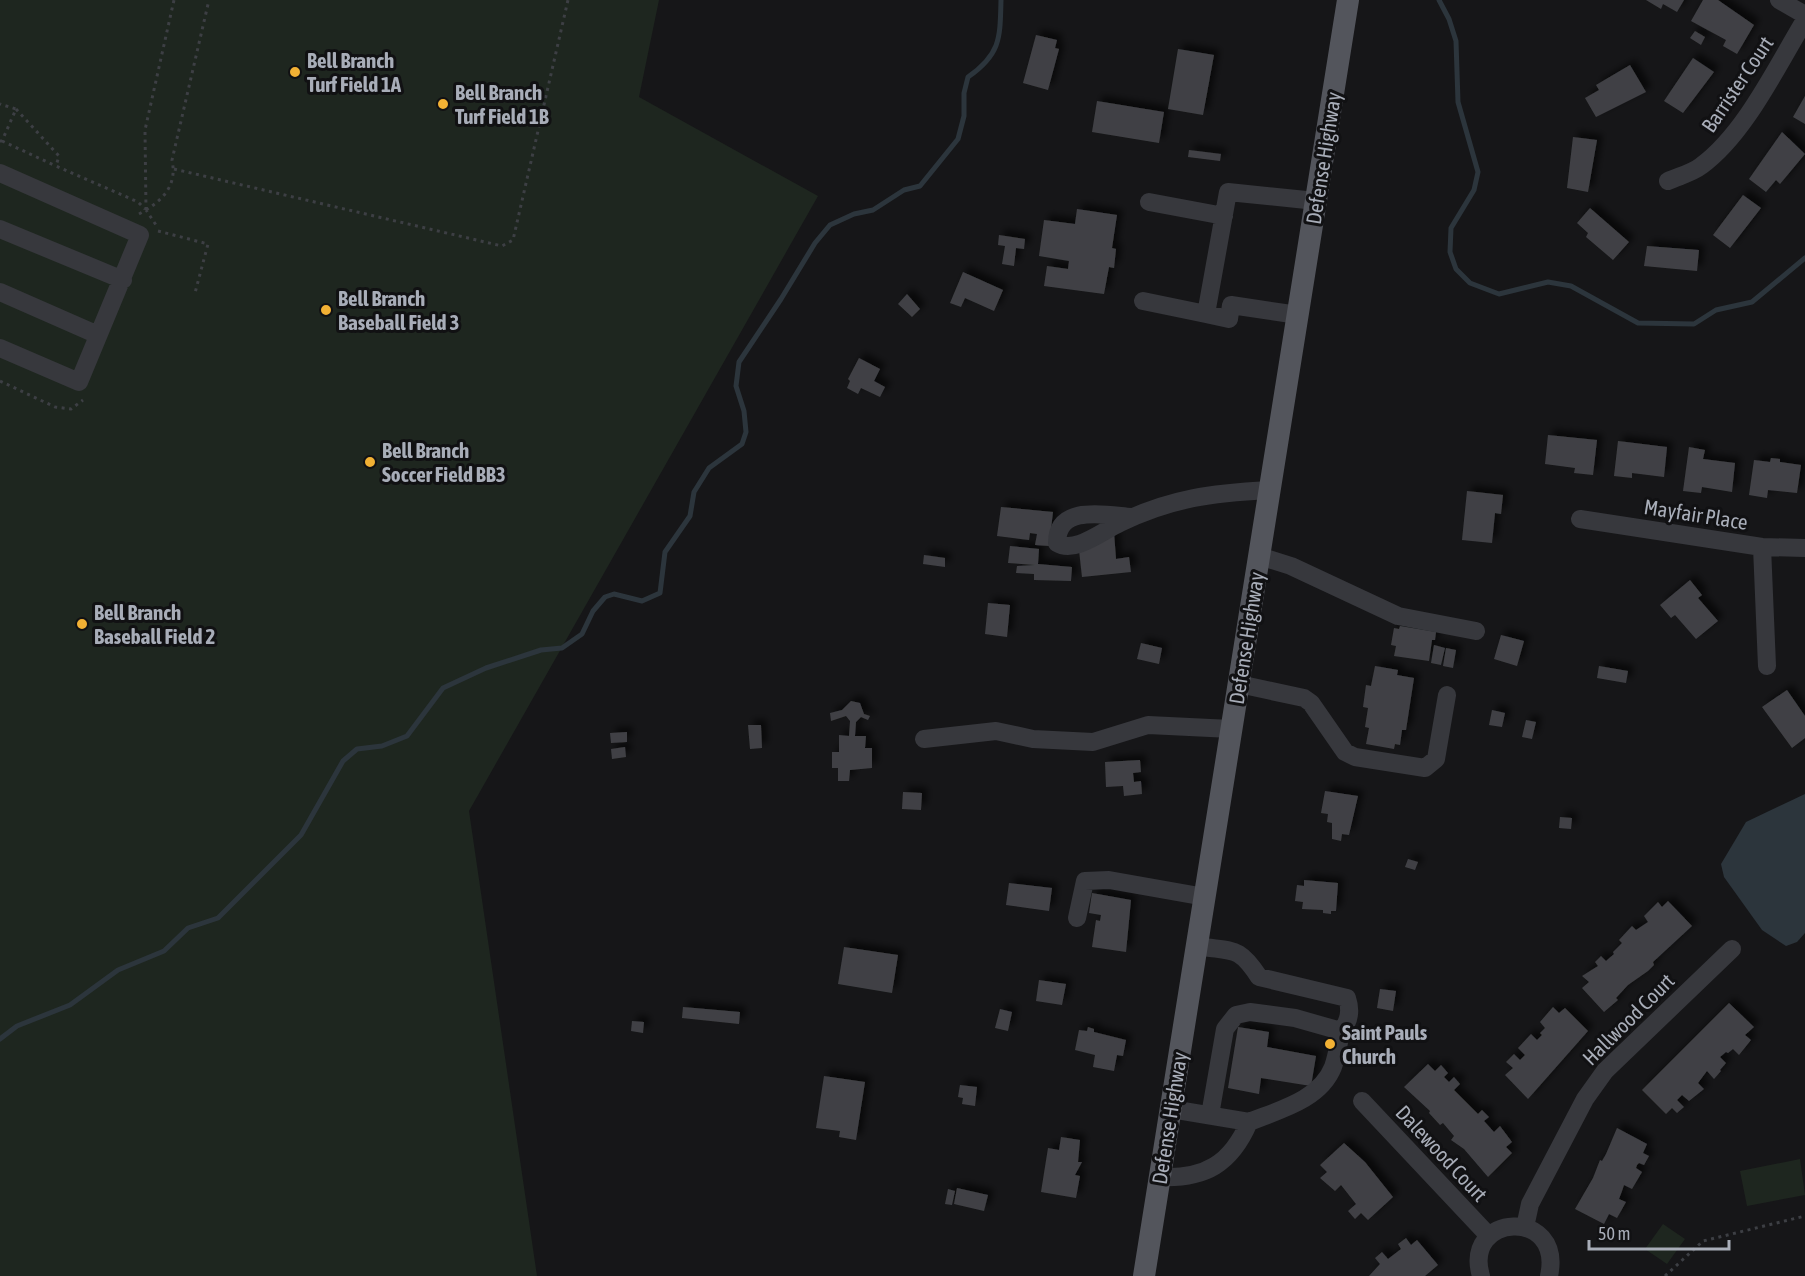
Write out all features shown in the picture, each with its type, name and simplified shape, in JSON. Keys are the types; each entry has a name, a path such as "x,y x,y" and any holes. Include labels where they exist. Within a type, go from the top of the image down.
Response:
{"main road":[{"name":"Defense Highway","path":"1144,1276 1348,0"}],"street":[{"path":"1779,0 1805,15"},
{"name":"Barrister Court","path":"1668,181 1699,168 1718,153 1749,111 1805,20"},
{"path":"0,173 140,235 79,382 0,348"},
{"path":"1206,314 1228,192 1316,201"},
{"path":"1149,202 1224,216"},
{"path":"0,229 123,280"},
{"path":"0,292 98,334"},
{"path":"1143,301 1229,319 1231,305 1298,315"},
{"path":"1131,517 1171,501 1269,490"},
{"name":"Mayfair Place","path":"1580,519 1762,547 1805,548"},
{"path":"1762,547 1767,666"},
{"path":"1259,556 1292,566 1398,616 1476,631"},
{"path":"1239,684 1304,698 1311,703 1345,752 1355,757 1425,768 1436,759 1447,695"},
{"path":"924,739 996,730 1033,739 1093,742 1148,725 1231,729"},
{"path":"1077,918 1085,881 1109,880 1205,897"},
{"path":"1160,1177 1184,1178 1206,1172 1229,1155 1249,1122 1316,1091 1334,1065 1341,1030 1346,1025 1350,1008 1347,998 1259,977 1247,958 1238,952 1197,946"},
{"name":"Hallwood Court","path":"1525,1227 1530,1204 1585,1099 1605,1071 1732,949"},
{"path":"1210,1115 1225,1029 1236,1015 1250,1012 1295,1018 1341,1030"},
{"name":"Dalewood Court","path":"1362,1101 1488,1236"},
{"path":"1171,1108 1249,1122"},
{"path":"1481,1276 1478,1261 1481,1248 1488,1236 1511,1226 1525,1227 1538,1233 1546,1242 1551,1264 1549,1276"}],"path":[{"path":"146,210 145,130 174,0"},
{"path":"146,210 165,198 174,169 172,160 209,0"},
{"path":"174,169 502,246 513,240 568,0"},
{"path":"0,104 15,109 59,156 56,166"},
{"path":"15,109 1,141 138,202 146,210"},
{"path":"158,231 207,244 195,292"},
{"path":"1665,1276 1703,1241 1805,1216"}],"shaded area":[{"path":"0,0 659,0 639,97 818,196 469,811 537,1276 0,1276"},
{"path":"1805,794 1805,933 1797,942 1786,946 1762,930 1724,877 1721,864 1746,822"},
{"path":"1800,1159 1805,1195 1747,1206 1740,1171"},
{"path":"1663,1224 1685,1239 1667,1264 1645,1249"}],"building":[{"path":"1646,0 1684,0 1677,12 1663,4 1661,9"},
{"path":"1703,0 1718,0 1754,25 1737,54 1723,46 1726,40 1691,21"},
{"path":"1695,31 1705,37 1701,45 1690,38"},
{"path":"1036,35 1057,40 1055,48 1059,49 1048,90 1023,83"},
{"path":"1178,49 1214,55 1203,115 1168,109"},
{"path":"1693,58 1714,72 1683,113 1664,101"},
{"path":"1630,65 1646,92 1596,117 1585,98 1599,90 1596,85"},
{"path":"1805,96 1805,124 1793,117"},
{"path":"1097,101 1164,112 1159,143 1092,132"},
{"path":"1782,132 1805,154 1780,184 1776,180 1766,192 1749,179"},
{"path":"1573,137 1597,140 1588,192 1567,188"},
{"path":"1189,150 1221,154 1220,161 1188,157"},
{"path":"1743,195 1761,208 1730,248 1713,235"},
{"path":"1590,208 1629,242 1613,260 1586,237 1588,233 1577,223"},
{"path":"1077,209 1117,215 1112,248 1116,249 1114,268 1109,267 1104,294 1044,286 1047,266 1068,269 1069,261 1039,256 1044,220 1075,224"},
{"path":"999,235 1025,239 1024,249 1016,248 1014,266 1002,264 1005,246 998,245"},
{"path":"1647,246 1699,250 1697,271 1644,266"},
{"path":"963,272 1003,290 994,311 965,298 961,307 950,303"},
{"path":"907,294 920,309 912,317 898,304"},
{"path":"859,358 880,369 874,381 885,387 880,397 861,388 858,394 847,388 850,381 848,379"},
{"path":"1548,435 1597,440 1593,475 1574,473 1575,468 1545,464"},
{"path":"1618,441 1667,447 1664,477 1632,473 1632,478 1614,476"},
{"path":"1689,447 1705,450 1703,459 1735,463 1732,492 1702,487 1701,493 1683,491"},
{"path":"1771,458 1780,459 1780,462 1801,465 1797,493 1768,490 1767,498 1749,495 1754,460 1770,462"},
{"path":"1467,491 1503,495 1501,514 1495,513 1492,543 1462,540"},
{"path":"1001,507 1053,512 1049,546 1035,545 1037,534 1030,533 1029,540 997,536"},
{"path":"1114,532 1116,559 1129,557 1131,572 1082,577 1079,550"},
{"path":"1010,546 1039,549 1038,564 1072,567 1071,581 1034,580 1034,574 1016,573 1017,566 1035,565 1008,563"},
{"path":"924,555 945,558 945,567 923,564"},
{"path":"1690,580 1702,595 1698,598 1718,621 1696,639 1675,615 1671,618 1660,605"},
{"path":"988,603 1010,605 1007,637 985,634"},
{"path":"1400,626 1436,632 1435,640 1432,640 1429,661 1394,656 1396,646 1391,645 1394,628 1399,629"},
{"path":"1501,635 1524,641 1517,666 1494,659"},
{"path":"1141,643 1162,648 1159,664 1137,659"},
{"path":"1434,645 1445,648 1441,665 1431,663"},
{"path":"1446,648 1456,650 1453,668 1443,666"},
{"path":"1375,666 1398,670 1397,675 1414,678 1406,730 1402,730 1400,745 1395,744 1394,749 1366,744 1369,728 1365,727 1368,708 1363,707 1366,685 1371,686"},
{"path":"1599,666 1628,671 1626,683 1597,678"},
{"path":"1787,690 1805,716 1805,738 1792,748 1762,707"},
{"path":"851,701 860,703 864,714 870,716 868,720 861,717 856,722 855,736 866,736 865,748 872,748 872,768 850,770 849,781 838,781 838,768 832,768 832,752 839,752 839,735 849,736 850,721 846,716 831,721 830,713 842,710"},
{"path":"1492,710 1505,713 1502,727 1489,725"},
{"path":"1526,720 1536,722 1532,739 1522,737"},
{"path":"748,725 761,725 762,748 750,749"},
{"path":"627,732 627,742 611,743 610,733"},
{"path":"625,747 626,757 612,759 611,749"},
{"path":"1140,760 1141,772 1133,773 1134,782 1141,781 1142,794 1124,796 1123,786 1106,787 1105,762"},
{"path":"1325,791 1358,796 1349,835 1342,834 1341,841 1332,839 1332,823 1327,822 1328,814 1321,813"},
{"path":"903,792 922,793 921,810 902,809"},
{"path":"1560,817 1572,818 1571,829 1559,828"},
{"path":"1408,859 1418,862 1415,870 1405,867"},
{"path":"1304,880 1338,883 1336,911 1331,911 1331,914 1323,913 1323,910 1302,909 1303,902 1295,901 1297,885 1304,886"},
{"path":"1009,883 1052,888 1049,911 1006,905"},
{"path":"1092,893 1131,900 1126,952 1092,947 1096,920 1100,921 1101,915 1089,913"},
{"path":"1668,901 1692,926 1653,962 1654,965 1648,971 1628,985 1616,998 1618,1000 1604,1012 1582,988 1589,982 1582,976 1598,966 1595,962 1601,956 1606,961 1614,954 1613,952 1622,943 1619,940 1632,926 1636,930 1648,922 1644,916 1658,902 1662,907"},
{"path":"844,947 898,955 892,993 838,984"},
{"path":"1039,980 1066,984 1062,1005 1036,1001"},
{"path":"1380,989 1396,991 1393,1011 1377,1008"},
{"path":"1729,1003 1754,1027 1745,1035 1751,1040 1739,1055 1733,1049 1720,1057 1726,1063 1714,1079 1707,1071 1698,1083 1704,1089 1689,1101 1682,1095 1677,1100 1684,1107 1677,1113 1672,1108 1666,1114 1642,1090"},
{"path":"683,1007 740,1012 739,1024 682,1018"},
{"path":"1553,1007 1559,1013 1565,1008 1588,1031 1528,1099 1505,1075 1513,1068 1506,1062 1514,1054 1520,1060 1525,1055 1518,1048 1531,1034 1537,1040 1542,1035 1540,1033 1545,1028 1540,1022"},
{"path":"1000,1009 1012,1012 1008,1031 995,1028"},
{"path":"632,1021 644,1022 643,1033 631,1031"},
{"path":"1088,1027 1094,1029 1094,1032 1126,1040 1123,1056 1117,1055 1114,1071 1093,1067 1095,1055 1075,1050 1079,1030 1087,1031"},
{"path":"1238,1027 1269,1032 1267,1047 1316,1056 1311,1086 1261,1078 1259,1094 1228,1088"},
{"path":"1428,1064 1435,1071 1441,1065 1448,1073 1444,1077 1449,1082 1454,1077 1460,1084 1454,1090 1478,1114 1482,1110 1489,1117 1484,1121 1494,1132 1500,1126 1512,1142 1506,1147 1512,1153 1488,1177 1464,1149 1451,1140 1454,1136 1443,1123 1440,1125 1429,1113 1430,1111 1404,1087"},
{"path":"824,1076 865,1082 856,1140 839,1137 840,1131 816,1128"},
{"path":"960,1085 977,1087 975,1106 962,1104 963,1098 958,1097"},
{"path":"1617,1128 1647,1144 1643,1153 1649,1156 1644,1165 1639,1163 1637,1165 1636,1168 1642,1172 1632,1189 1624,1185 1619,1199 1626,1202 1617,1218 1609,1214 1604,1224 1575,1209 1593,1178 1600,1160 1602,1161 1606,1154"},
{"path":"1061,1137 1080,1140 1078,1162 1082,1162 1075,1175 1080,1176 1076,1198 1041,1192 1048,1148 1059,1150"},
{"path":"1344,1143 1365,1162 1393,1197 1368,1220 1361,1213 1355,1219 1348,1211 1356,1204 1341,1185 1335,1191 1320,1178 1327,1172 1320,1165"},
{"path":"957,1188 988,1195 984,1211 954,1204"},
{"path":"948,1189 955,1191 952,1205 945,1204"},
{"path":"1406,1238 1411,1245 1417,1240 1438,1265 1425,1276 1369,1276 1380,1264 1375,1258 1382,1252 1388,1259 1401,1249 1398,1244"}],"waterway":[{"path":"0,1039 17,1026 70,1005 118,970 164,951 188,928 218,918 301,835 343,761 357,749 382,746 407,736 443,688 486,668 541,650 562,648 582,634 593,611 605,597 614,594 642,601 660,593 665,552 690,516 694,492 709,468 742,444 746,432 744,411 736,386 739,362 815,243 830,225 854,214 873,210 904,190 920,186 958,139 964,116 964,93 968,77 979,69 993,53 999,35 1001,0"},
{"path":"1439,0 1449,19 1456,41 1458,102 1478,172 1474,190 1451,228 1450,252 1456,269 1470,283 1499,294 1548,282 1571,286 1638,323 1694,324 1716,310 1752,302 1805,258"}],"place":[{"name":"Bell Branch Turf Field 1A","path":"295,72"},
{"name":"Bell Branch Turf Field 1B","path":"443,104"},
{"name":"Bell Branch Baseball Field 3","path":"326,310"},
{"name":"Bell Branch Soccer Field BB3","path":"370,462"},
{"name":"Bell Branch Baseball Field 2","path":"82,624"},
{"name":"Saint Pauls Church","path":"1330,1044"}]}
